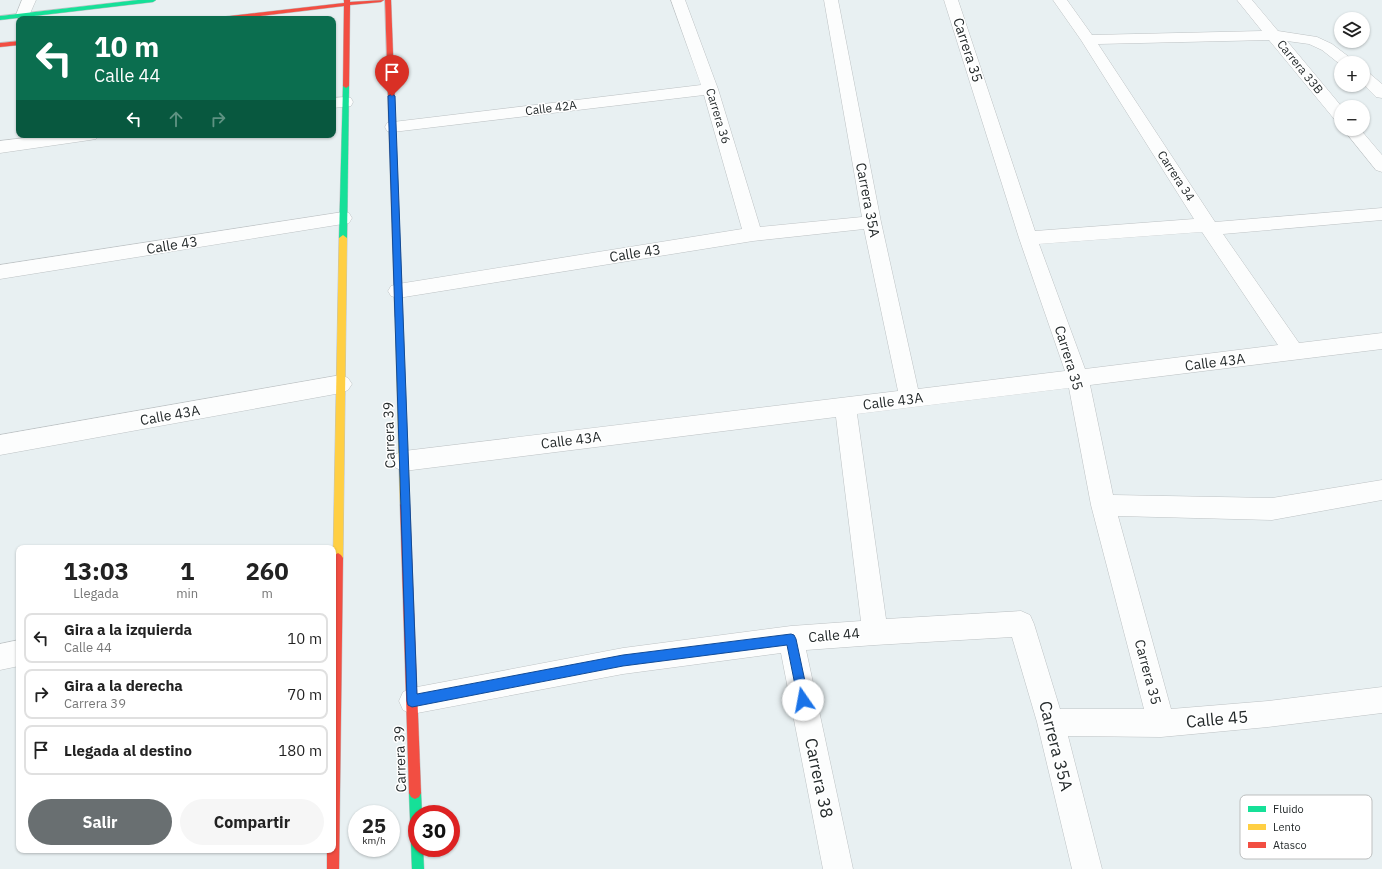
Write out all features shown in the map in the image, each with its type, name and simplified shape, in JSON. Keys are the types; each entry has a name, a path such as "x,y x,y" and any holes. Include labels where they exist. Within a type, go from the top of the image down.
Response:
{"main road":[{"path":"0,18 153,0"},
{"path":"243,16 347,2 381,0"},
{"name":"Carrera 39","path":"388,0 418,869"},
{"path":"336,549 341,384 343,218 339,103 347,2"},
{"path":"0,45 16,43"},
{"path":"333,853 333,869"}],"street":[{"path":"23,15 30,0"},
{"name":"Carrera 36","path":"678,0 710,89 753,234"},
{"name":"Carrera 35A","path":"831,0 872,222 910,399"},
{"name":"Carrera 35","path":"951,0 1028,238 1078,378 1103,505 1161,723"},
{"name":"Carrera 34","path":"1060,0 1088,40 1208,227 1294,352"},
{"name":"Carrera 33B","path":"1244,0 1334,108"},
{"path":"1088,40 1274,35"},
{"name":"Carrera 33B","path":"1274,35 1312,40 1327,47 1339,56"},
{"path":"1370,82 1382,92"},
{"name":"Calle 42A","path":"393,127 710,89"},
{"path":"1357,136 1382,166"},
{"path":"0,147 68,138"},
{"path":"1028,238 1208,227 1382,214"},
{"name":"Calle 43","path":"0,272 343,218"},
{"name":"Calle 43","path":"398,291 753,234 872,222"},
{"name":"Calle 43A","path":"404,461 1382,341"},
{"name":"Calle 43A","path":"0,446 341,384"},
{"path":"845,407 875,632"},
{"path":"1103,505 1272,509 1382,490"},
{"name":"Carrera 35A","path":"1021,624 1051,722 1087,869"},
{"name":"Calle 44","path":"412,701 623,660 791,639 875,632 1021,624"},
{"name":"Carrera 38","path":"791,639 838,869"},
{"path":"0,657 16,654"},
{"name":"Calle 45","path":"1051,722 1161,723 1268,714 1382,700"}],"traffic: fast":[{"path":"17,16 153,0"},
{"path":"0,18 16,16"},
{"path":"343,238 346,86"},
{"path":"415,793 418,869"}],"traffic: slow":[{"path":"338,558 343,238"},
{"path":"399,317 405,505"}],"traffic: jam":[{"path":"346,86 347,0"},
{"path":"246,16 381,0"},
{"path":"388,0 399,317"},
{"path":"0,45 16,43"},
{"path":"405,505 415,793"},
{"path":"336,682 338,558"},
{"path":"333,853 333,869"}],"route":[{"path":"392,96 412,701 623,660 791,639 803,700"}]}
